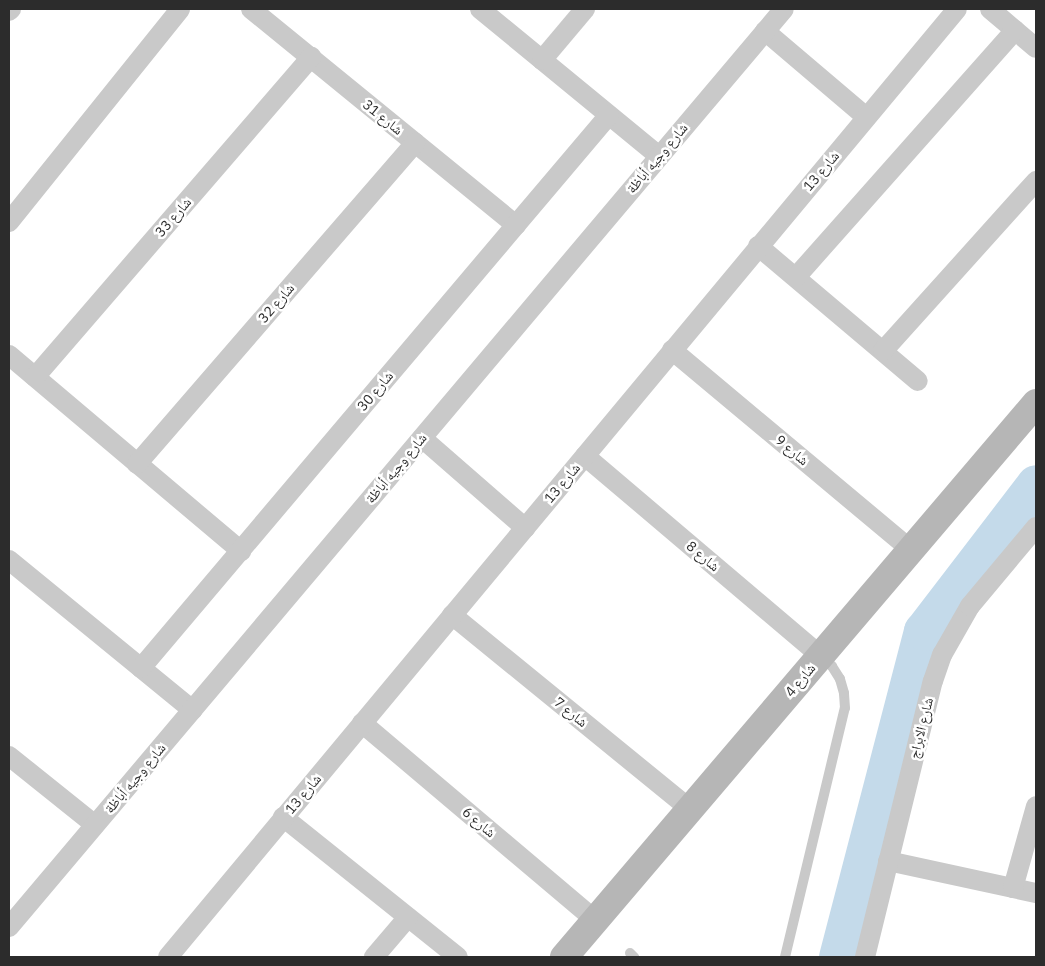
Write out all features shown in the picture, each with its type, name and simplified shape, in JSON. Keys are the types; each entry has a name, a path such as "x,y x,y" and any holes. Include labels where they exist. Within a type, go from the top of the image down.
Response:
{"street":[{"path":"9,12 12,9"},
{"path":"9,222 180,9"},
{"name":"شارع 31","path":"251,9 516,225"},
{"path":"480,9 659,156"},
{"path":"542,60 585,9"},
{"name":"شارع وجيه أباظة","path":"9,927 784,9"},
{"name":"شارع 13","path":"168,957 957,9"},
{"path":"990,9 1036,48"},
{"path":"796,277 1015,30"},
{"path":"765,31 866,117"},
{"name":"شارع 33","path":"35,377 311,57"},
{"name":"شارع 30","path":"141,668 609,115"},
{"name":"شارع 32","path":"137,464 415,143"},
{"path":"883,351 1036,181"},
{"path":"758,246 918,381"},
{"name":"شارع 9","path":"672,350 911,550"},
{"path":"9,355 241,551"},
{"name":"شارع 4","path":"564,957 1036,403"},
{"path":"422,438 525,528"},
{"name":"شارع 8","path":"585,456 821,656"},
{"name":"شارع الابراج","path":"865,957 933,681 942,655 970,606 1036,527"},
{"path":"9,560 192,710"},
{"name":"شارع 7","path":"452,615 690,808"},
{"name":"شارع 6","path":"362,723 595,920"},
{"path":"9,756 95,825"},
{"path":"1013,888 1036,806"},
{"path":"283,817 458,957"},
{"path":"888,861 1036,894"},
{"path":"374,957 408,917"}],"lane":[{"path":"785,957 845,708 844,693 840,679 832,666 821,656"}],"waterway":[{"path":"838,957 923,631 1036,484"}]}
